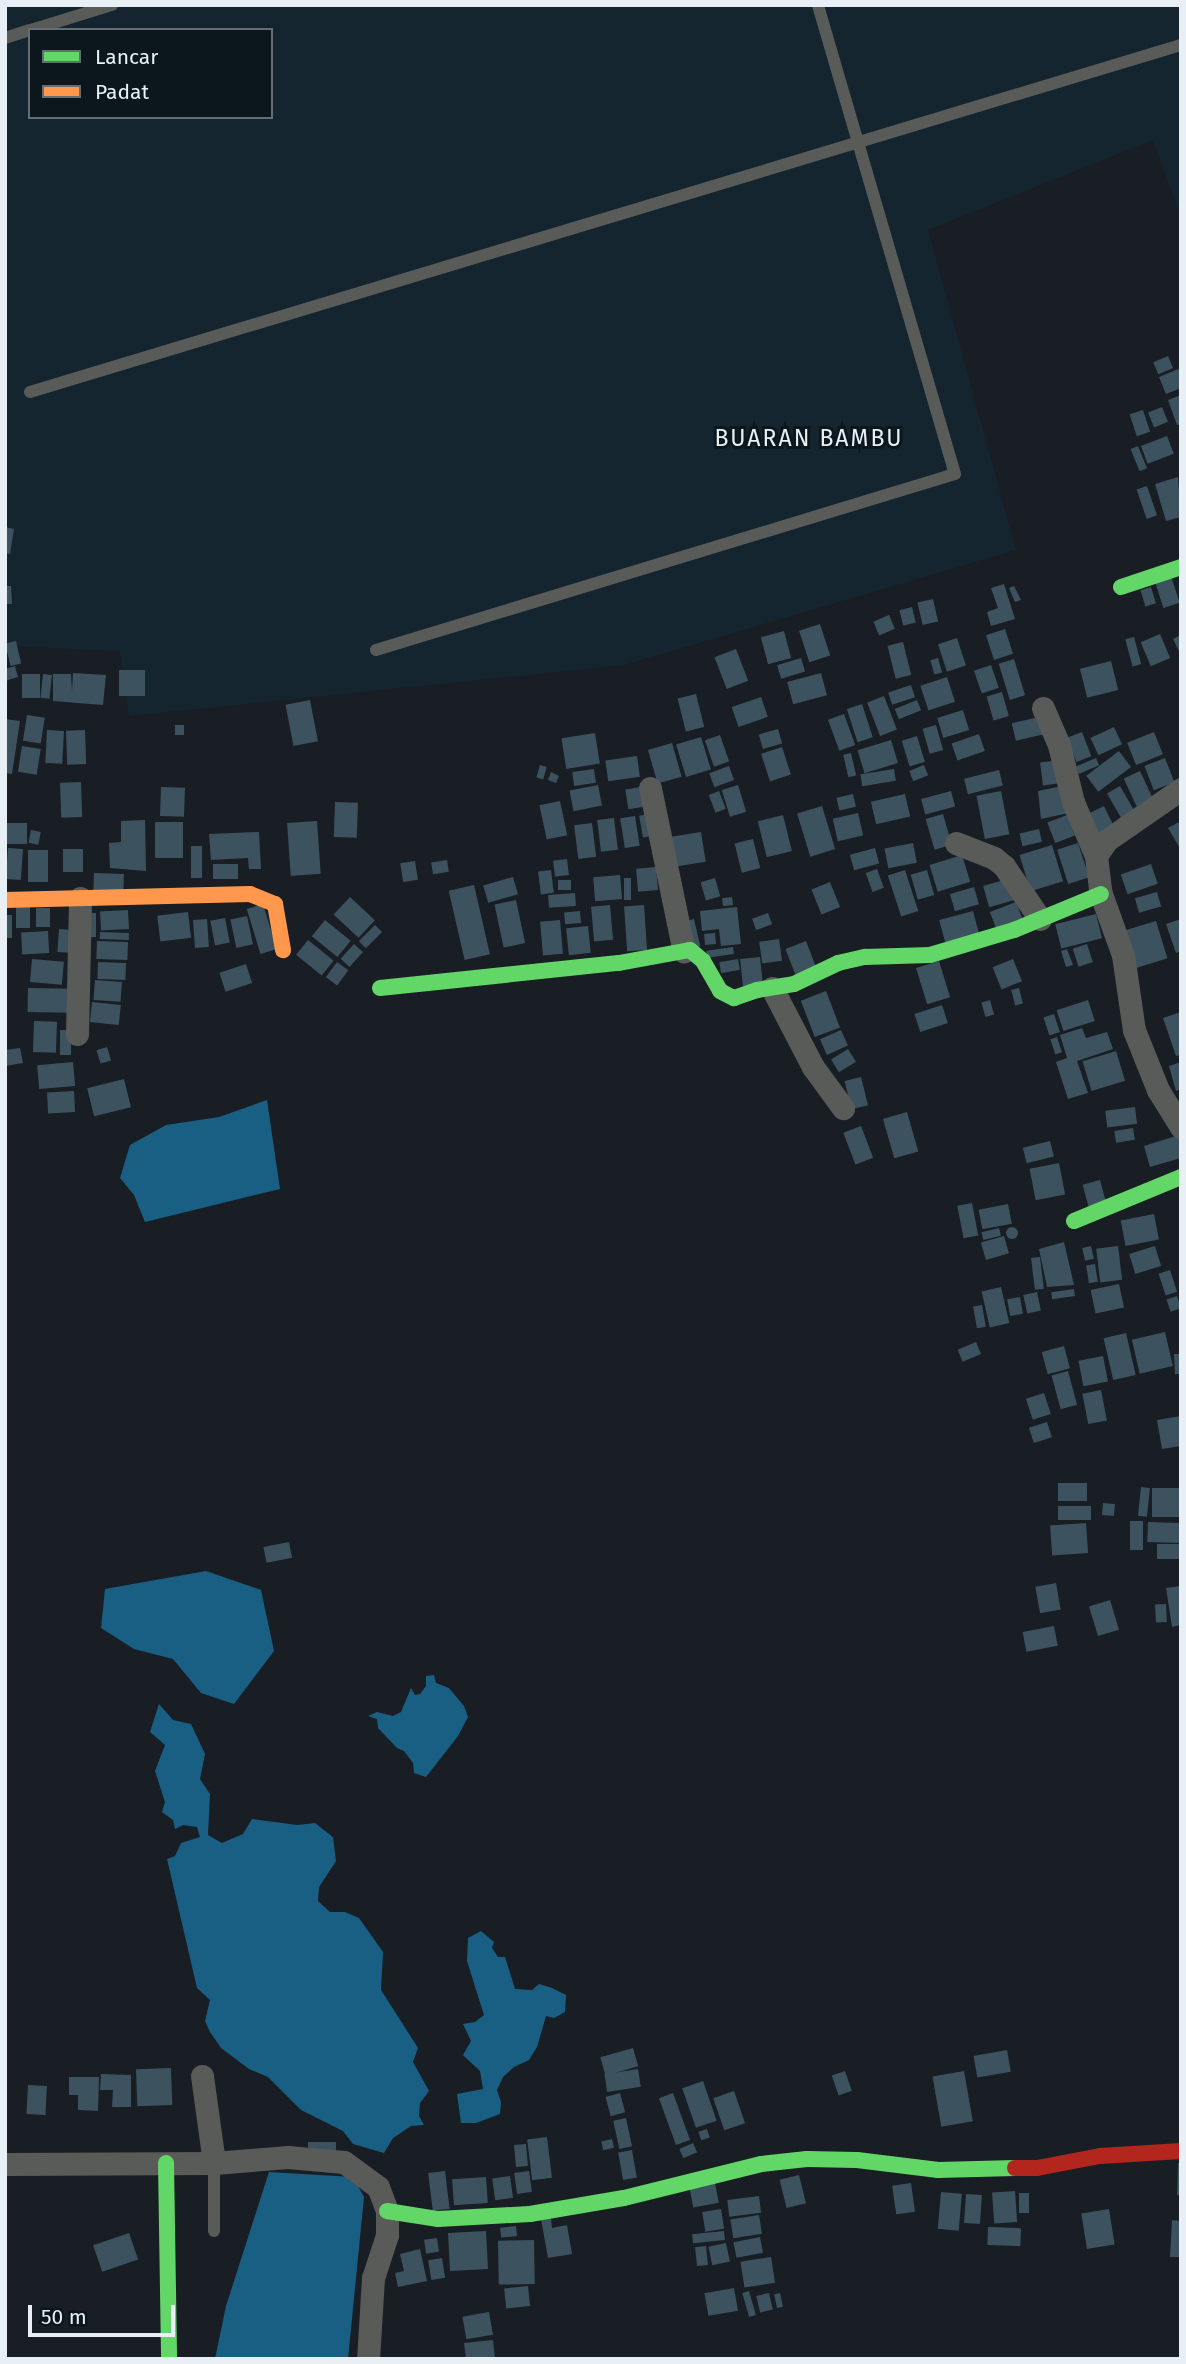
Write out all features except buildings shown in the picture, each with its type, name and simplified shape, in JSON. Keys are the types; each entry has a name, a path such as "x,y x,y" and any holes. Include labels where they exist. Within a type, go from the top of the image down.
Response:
{"street":[{"path":"1121,587 1181,567"},
{"path":"1043,708 1059,745 1073,802 1097,856 1101,894 1123,955 1134,1030 1158,1090 1181,1127"},
{"path":"650,788 684,952"},
{"path":"1097,856 1107,840 1181,789"},
{"path":"956,843 994,858 1004,866 1040,919"},
{"path":"5,900 250,894 275,904 283,950"},
{"path":"380,988 696,952 725,996 734,998 757,990 794,984 838,963 865,957 930,955 1014,930 1101,894"},
{"path":"77,1034 80,898"},
{"path":"772,988 813,1067 844,1108"},
{"path":"1074,1221 1181,1177"},
{"path":"202,2076 214,2163"},
{"path":"387,2211 438,2219 530,2214 624,2198 761,2164 807,2159 857,2160 938,2170 1037,2168 1100,2156 1181,2151"},
{"path":"5,2164 214,2163 288,2157 344,2162 379,2187 387,2211 387,2235 373,2278 368,2359"},
{"path":"166,2163 169,2359"}],"lane":[{"path":"37,28 112,5"},
{"path":"376,650 954,474 818,5"},
{"path":"5,38 28,31"},
{"path":"30,392 1181,45"},
{"path":"214,2163 214,2231"}],"shaded area":[{"path":"5,5 1181,5 1181,218 1153,140 928,230 1016,550 624,665 129,716 120,651 5,646"}],"water":[{"path":"267,1100 280,1189 145,1222 134,1195 120,1178 130,1145 166,1125 219,1117"},
{"path":"206,1571 261,1590 274,1651 234,1704 201,1693 173,1659 134,1649 101,1628 105,1589"},
{"path":"434,1675 436,1683 449,1688 464,1706 468,1717 458,1736 426,1777 414,1773 413,1763 404,1751 397,1748 378,1728 377,1719 368,1716 377,1712 393,1716 401,1712 411,1688 415,1695 420,1694 426,1686 426,1676"},
{"path":"159,1704 173,1720 191,1724 205,1754 200,1779 210,1794 208,1835 222,1843 243,1834 252,1819 297,1825 315,1823 333,1837 336,1861 319,1887 318,1901 330,1912 345,1912 359,1918 383,1952 381,1990 418,2048 413,2062 429,2091 420,2103 419,2116 424,2125 411,2126 393,2138 384,2153 353,2144 343,2131 301,2110 268,2077 249,2069 221,2048 210,2032 205,2021 210,2000 197,1988 167,1859 175,1856 181,1843 200,1837 197,1827 183,1825 175,1829 173,1820 162,1812 165,1802 155,1771 165,1745 150,1732"},
{"path":"481,1931 494,1942 492,1948 498,1957 505,1957 515,1989 532,1990 539,1984 552,1988 566,1995 565,2012 554,2018 546,2016 537,2047 529,2060 514,2067 503,2077 497,2090 501,2102 500,2114 476,2123 461,2123 457,2094 483,2089 480,2071 463,2055 471,2041 463,2024 475,2022 484,2015 467,1961 468,1938"},
{"path":"269,2172 353,2177 364,2197 348,2359 215,2359 226,2306"}],"traffic: fast":[{"path":"1121,587 1181,567"},
{"path":"380,988 619,963 690,950 703,961 720,991 734,998 757,990 794,984 838,963 865,957 930,955 1014,930 1101,894"},
{"path":"1074,1221 1181,1177"},
{"path":"387,2211 438,2219 530,2214 624,2198 761,2164 807,2159 857,2160 938,2170 1015,2168"},
{"path":"166,2163 169,2359"}],"traffic: slow":[{"path":"5,900 250,894 275,904 283,950"}],"traffic: jam":[{"path":"1015,2168 1037,2168 1100,2156 1181,2151"}],"district":[{"name":"BUARAN BAMBU","path":"809,438"}]}
